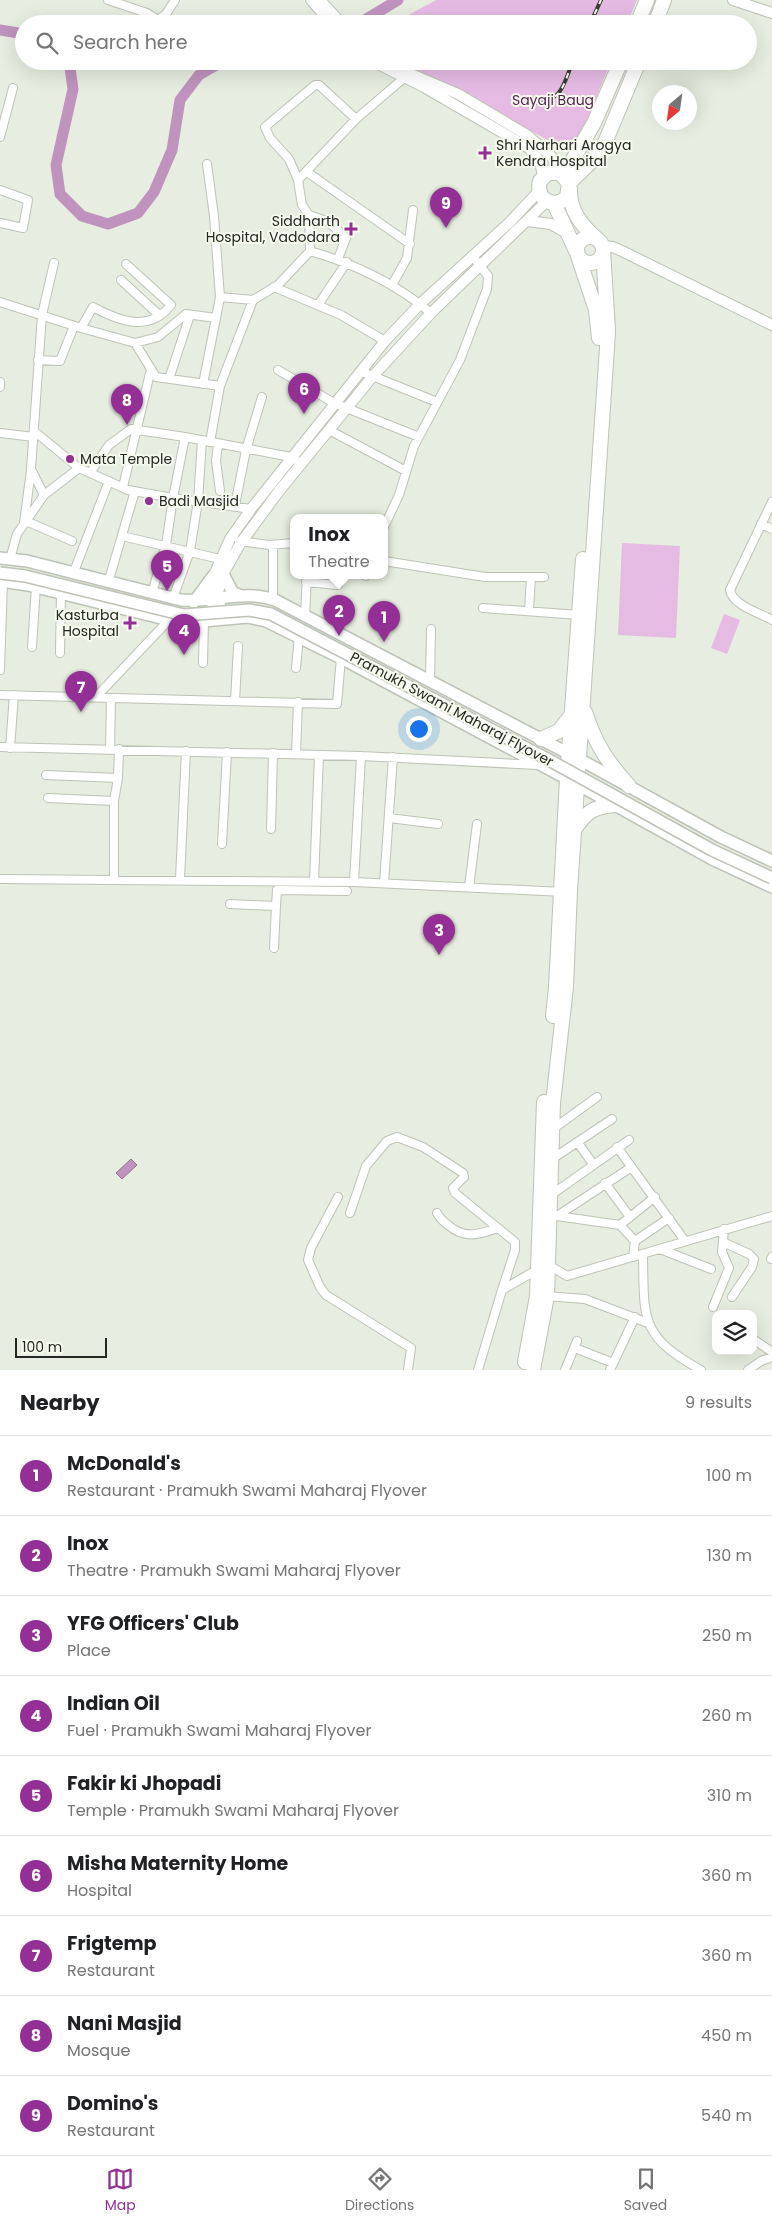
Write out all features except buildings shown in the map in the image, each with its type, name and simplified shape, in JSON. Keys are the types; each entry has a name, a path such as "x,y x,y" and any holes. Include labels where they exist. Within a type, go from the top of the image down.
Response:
{"highway":[{"path":"641,15 647,0"},
{"path":"658,15 664,0"},
{"path":"560,178 594,123 617,70"},
{"path":"629,786 603,756 577,710 579,615 599,332 596,310 577,254 569,234 547,198 540,180 560,178 592,161 604,145 635,70"},
{"path":"547,198 559,202 567,197 560,178"},
{"path":"533,1370 542,1296 546,1161 544,1104 565,892 577,710 608,331 601,245 573,211 560,178"},
{"path":"577,254 581,239 589,237 601,245"},
{"path":"577,254 584,262 593,263 601,258 601,245"},
{"path":"541,739 559,731 577,710"},
{"path":"542,1266 553,1215 546,1161 552,1130 557,1056 566,987 565,892 574,830 572,781"},
{"path":"574,830 584,816 593,809 615,805"},
{"path":"523,1370 542,1296"}],"main road":[{"path":"5,559 194,602 252,595 273,599 574,756 721,836 772,861"},
{"name":"Pramukh Swami Maharaj Flyover","path":"0,566 18,568 184,607 248,602 274,607 553,754 716,843 772,870"},
{"path":"194,602 219,574 233,593 242,596"},
{"name":"Pramukh Swami Maharaj Flyover","path":"1,578 26,576 184,615 249,610 271,614 549,760 712,850 772,878"},
{"path":"1,578 181,623 258,618 299,636 572,781 712,859 772,887"}],"street":[{"path":"109,0 148,15"},
{"path":"165,15 175,0"},
{"path":"311,0 327,15"},
{"path":"320,0 328,15"},
{"path":"733,0 772,13"},
{"path":"389,70 529,148 560,178"},
{"path":"403,70 458,94 527,135 554,159 560,178"},
{"path":"298,180 356,119 404,78"},
{"path":"220,297 253,300 274,287 310,251 309,215 302,205 298,180 289,159 270,138 265,127 315,85 319,85 356,119"},
{"path":"0,137 13,88"},
{"path":"203,384 220,297 214,216 207,164"},
{"path":"307,172 410,244"},
{"path":"0,190 28,200 23,228 0,223"},
{"path":"203,663 214,621 215,599 211,583 242,541 373,376 431,313 479,265 528,221 547,198"},
{"path":"219,574 220,559 230,539 251,509 385,341 420,304 472,255 509,223 547,198"},
{"path":"392,285 406,258 410,244 413,210"},
{"path":"309,215 329,222 346,238 338,259"},
{"path":"528,221 551,224 569,234"},
{"path":"601,245 613,247 626,253 772,324"},
{"path":"310,251 347,262 392,285 431,313"},
{"path":"388,518 399,495 419,437 460,360 489,283 488,276 472,255"},
{"path":"318,305 347,262"},
{"path":"25,523 32,466 42,315 54,263"},
{"path":"126,264 172,305 188,315 216,318"},
{"path":"121,280 160,315"},
{"path":"274,287 341,316 385,341"},
{"path":"220,491 214,443 220,386 253,300"},
{"path":"0,302 135,343 158,337 188,315"},
{"path":"38,360 60,362 78,327 93,306 116,319 153,320 172,305"},
{"path":"169,379 188,315"},
{"path":"135,343 156,377 220,386"},
{"path":"123,487 151,369"},
{"path":"278,370 334,403 419,437"},
{"path":"360,371 437,402"},
{"path":"0,382 0,387"},
{"path":"235,505 246,450 262,397"},
{"path":"90,473 109,445 131,429 291,457 302,464"},
{"path":"329,430 406,471"},
{"path":"0,433 34,434 79,468 135,491 251,509"},
{"path":"152,593 166,545 185,437"},
{"path":"173,598 190,551 198,501 202,440"},
{"path":"32,466 44,495"},
{"path":"5,559 17,534 44,495 79,468"},
{"path":"73,574 109,481"},
{"path":"108,583 135,491"},
{"path":"772,502 730,590 731,595 736,601 772,620"},
{"path":"25,523 72,541"},
{"path":"761,524 772,529"},
{"path":"122,536 220,559"},
{"path":"230,539 274,544 290,543"},
{"path":"273,599 274,544"},
{"path":"388,562 485,577 544,577"},
{"path":"528,611 531,577"},
{"path":"0,670 1,578"},
{"path":"305,616 306,579 338,585"},
{"path":"32,647 36,587"},
{"path":"60,653 62,593"},
{"path":"483,608 579,615"},
{"path":"96,697 169,620"},
{"path":"430,681 431,629"},
{"path":"296,668 299,636"},
{"path":"235,701 238,646"},
{"path":"0,694 337,704 341,658"},
{"path":"10,748 14,695"},
{"path":"110,749 111,698"},
{"path":"296,754 298,702"},
{"path":"0,747 393,757 541,765"},
{"path":"114,879 114,801 118,778 119,749"},
{"path":"180,879 186,751"},
{"path":"222,844 227,752"},
{"path":"271,829 272,754"},
{"path":"314,881 318,755"},
{"path":"354,882 361,756"},
{"path":"384,883 393,757"},
{"path":"46,775 118,778"},
{"path":"48,798 114,801"},
{"path":"389,818 438,824"},
{"path":"469,888 477,824"},
{"path":"0,879 314,881 565,892"},
{"path":"274,948 277,890 347,891"},
{"path":"230,904 276,906"},
{"path":"552,1130 598,1097"},
{"path":"546,1161 578,1143 612,1119"},
{"path":"350,1213 366,1166 387,1141 397,1137 423,1147 463,1173 464,1176 454,1186 453,1190 513,1239 516,1245 478,1370"},
{"path":"550,1195 628,1140"},
{"path":"578,1143 593,1164"},
{"path":"617,1147 630,1168 654,1197 685,1241"},
{"path":"553,1215 630,1168"},
{"path":"605,1184 630,1217"},
{"path":"338,1197 311,1248 308,1256 310,1265 326,1295 411,1348 408,1370"},
{"path":"620,1225 654,1197"},
{"path":"437,1213 440,1218 461,1234 480,1234 498,1228"},
{"path":"553,1215 620,1225 635,1241"},
{"path":"502,1290 542,1266 567,1276 772,1216"},
{"path":"633,1257 635,1241 669,1218"},
{"path":"713,1307 729,1268 723,1255 724,1229"},
{"path":"723,1242 749,1254 754,1259 752,1267 732,1297"},
{"path":"660,1249 711,1269"},
{"path":"643,1254 644,1298 648,1323 658,1340 676,1356 701,1370"},
{"path":"542,1296 585,1299 648,1323"},
{"path":"565,1370 576,1344 612,1367 635,1317"},
{"path":"757,1342 772,1352"},
{"path":"752,1368 772,1357"},
{"path":"752,1368 762,1370"}],"green space":[{"path":"436,0 637,0 631,15 408,15"},
{"name":"Sayaji Baug","path":"417,70 607,70 578,142 559,146"},
{"path":"622,543 680,546 676,638 618,635"},
{"path":"724,614 740,620 727,654 711,648"}],"shaded area":[{"path":"131,1159 137,1165 122,1179 116,1173"}],"waterway":[{"path":"373,15 398,0"},
{"path":"0,30 15,32"},
{"path":"70,70 73,89 56,165 60,194 82,216 108,224 138,213 154,192 172,150 180,100 199,75 208,70"}],"railway":[{"path":"594,15 601,0"},
{"path":"534,103 544,102 556,95 561,90 569,70"}],"place":[{"name":"Shri Narhari Arogya Kendra Hospital","path":"485,153"},
{"name":"Domino's","path":"446,228"},
{"name":"Siddharth Hospital, Vadodara","path":"351,229"},
{"name":"Misha Maternity Home","path":"304,414"},
{"name":"Nani Masjid","path":"127,425"},
{"name":"Mata Temple","path":"70,459"},
{"name":"Badi Masjid","path":"149,501"},
{"name":"Fakir ki Jhopadi","path":"167,591"},
{"name":"Kasturba Hospital","path":"130,623"},
{"name":"Inox","path":"339,636"},
{"name":"McDonald's","path":"384,642"},
{"name":"Indian Oil","path":"184,655"},
{"name":"Frigtemp","path":"81,712"},
{"name":"YFG Officers' Club","path":"439,955"}]}
